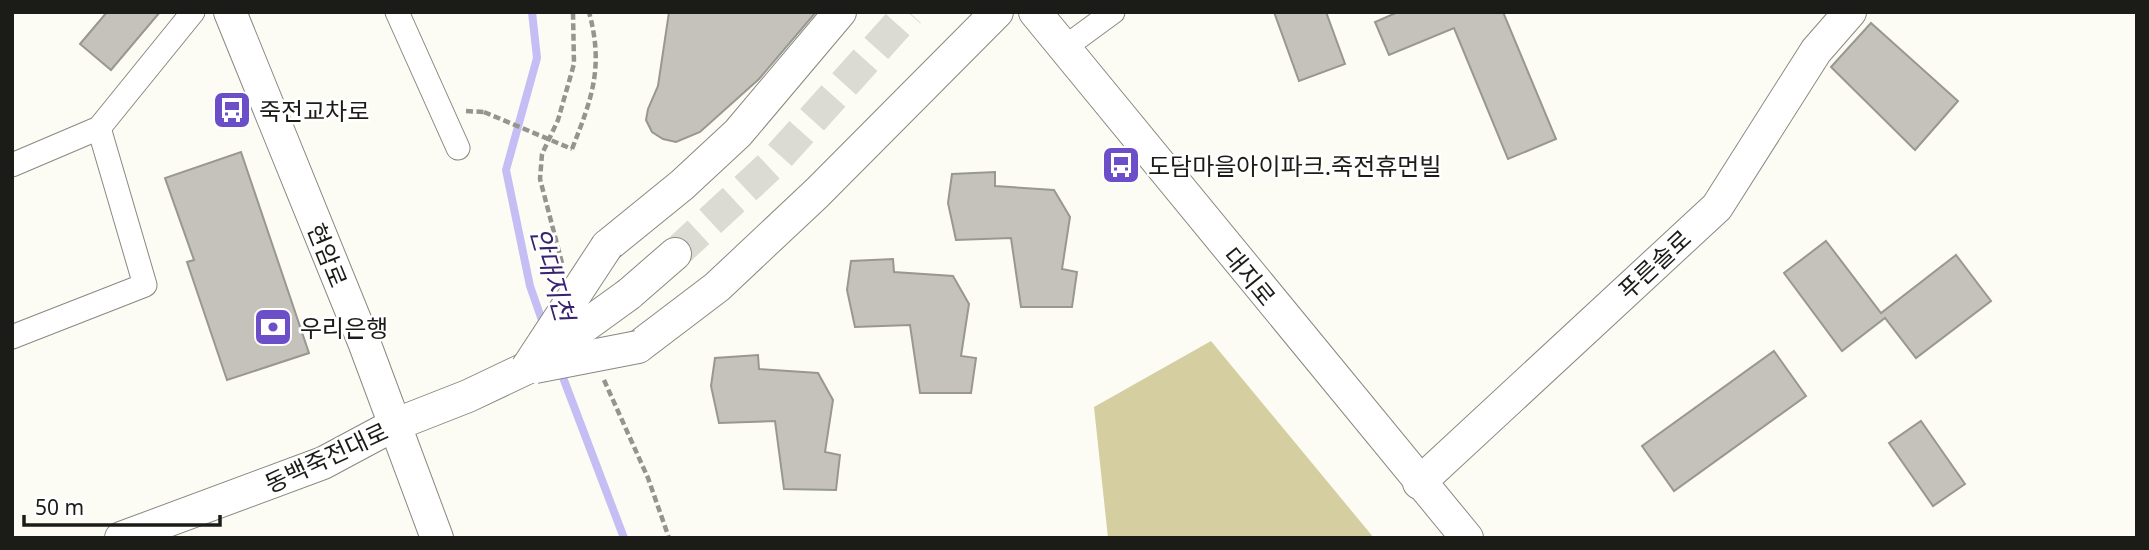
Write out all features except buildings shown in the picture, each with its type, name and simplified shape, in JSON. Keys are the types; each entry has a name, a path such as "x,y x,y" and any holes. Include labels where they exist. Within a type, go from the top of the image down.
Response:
{"street":[{"path":"12,165 99,128 193,12"},
{"name":"현암로","path":"230,12 437,538"},
{"path":"397,12 458,148"},
{"path":"527,368 607,246 681,185 738,133 840,12"},
{"path":"527,368 638,347 717,287 997,12"},
{"name":"대지로","path":"1035,12 1419,483 1467,538"},
{"path":"1064,48 1113,12"},
{"name":"푸른솔로","path":"1419,483 1717,207 1816,51 1850,12"},
{"path":"12,337 145,285 99,128"},
{"path":"527,368 629,293 675,254"},
{"name":"동백죽전대로","path":"121,538 323,463 394,425 468,397 527,368"}],"path":[{"path":"484,112 572,149 597,78 596,35 589,12"}],"shaded area":[{"path":"1211,341 1374,538 1108,538 1094,407"}],"waterway":[{"name":"안대지천","path":"532,12 537,58 506,170 530,286 544,326"},
{"name":"안대지천","path":"559,367 624,538"}],"tunnel":[{"path":"675,254 774,162 909,12"}],"place":[{"name":"죽전교차로","path":"232,110"},
{"name":"도담마을아이파크.죽전휴먼빌","path":"1121,165"},
{"name":"우리은행","path":"273,327"}]}
